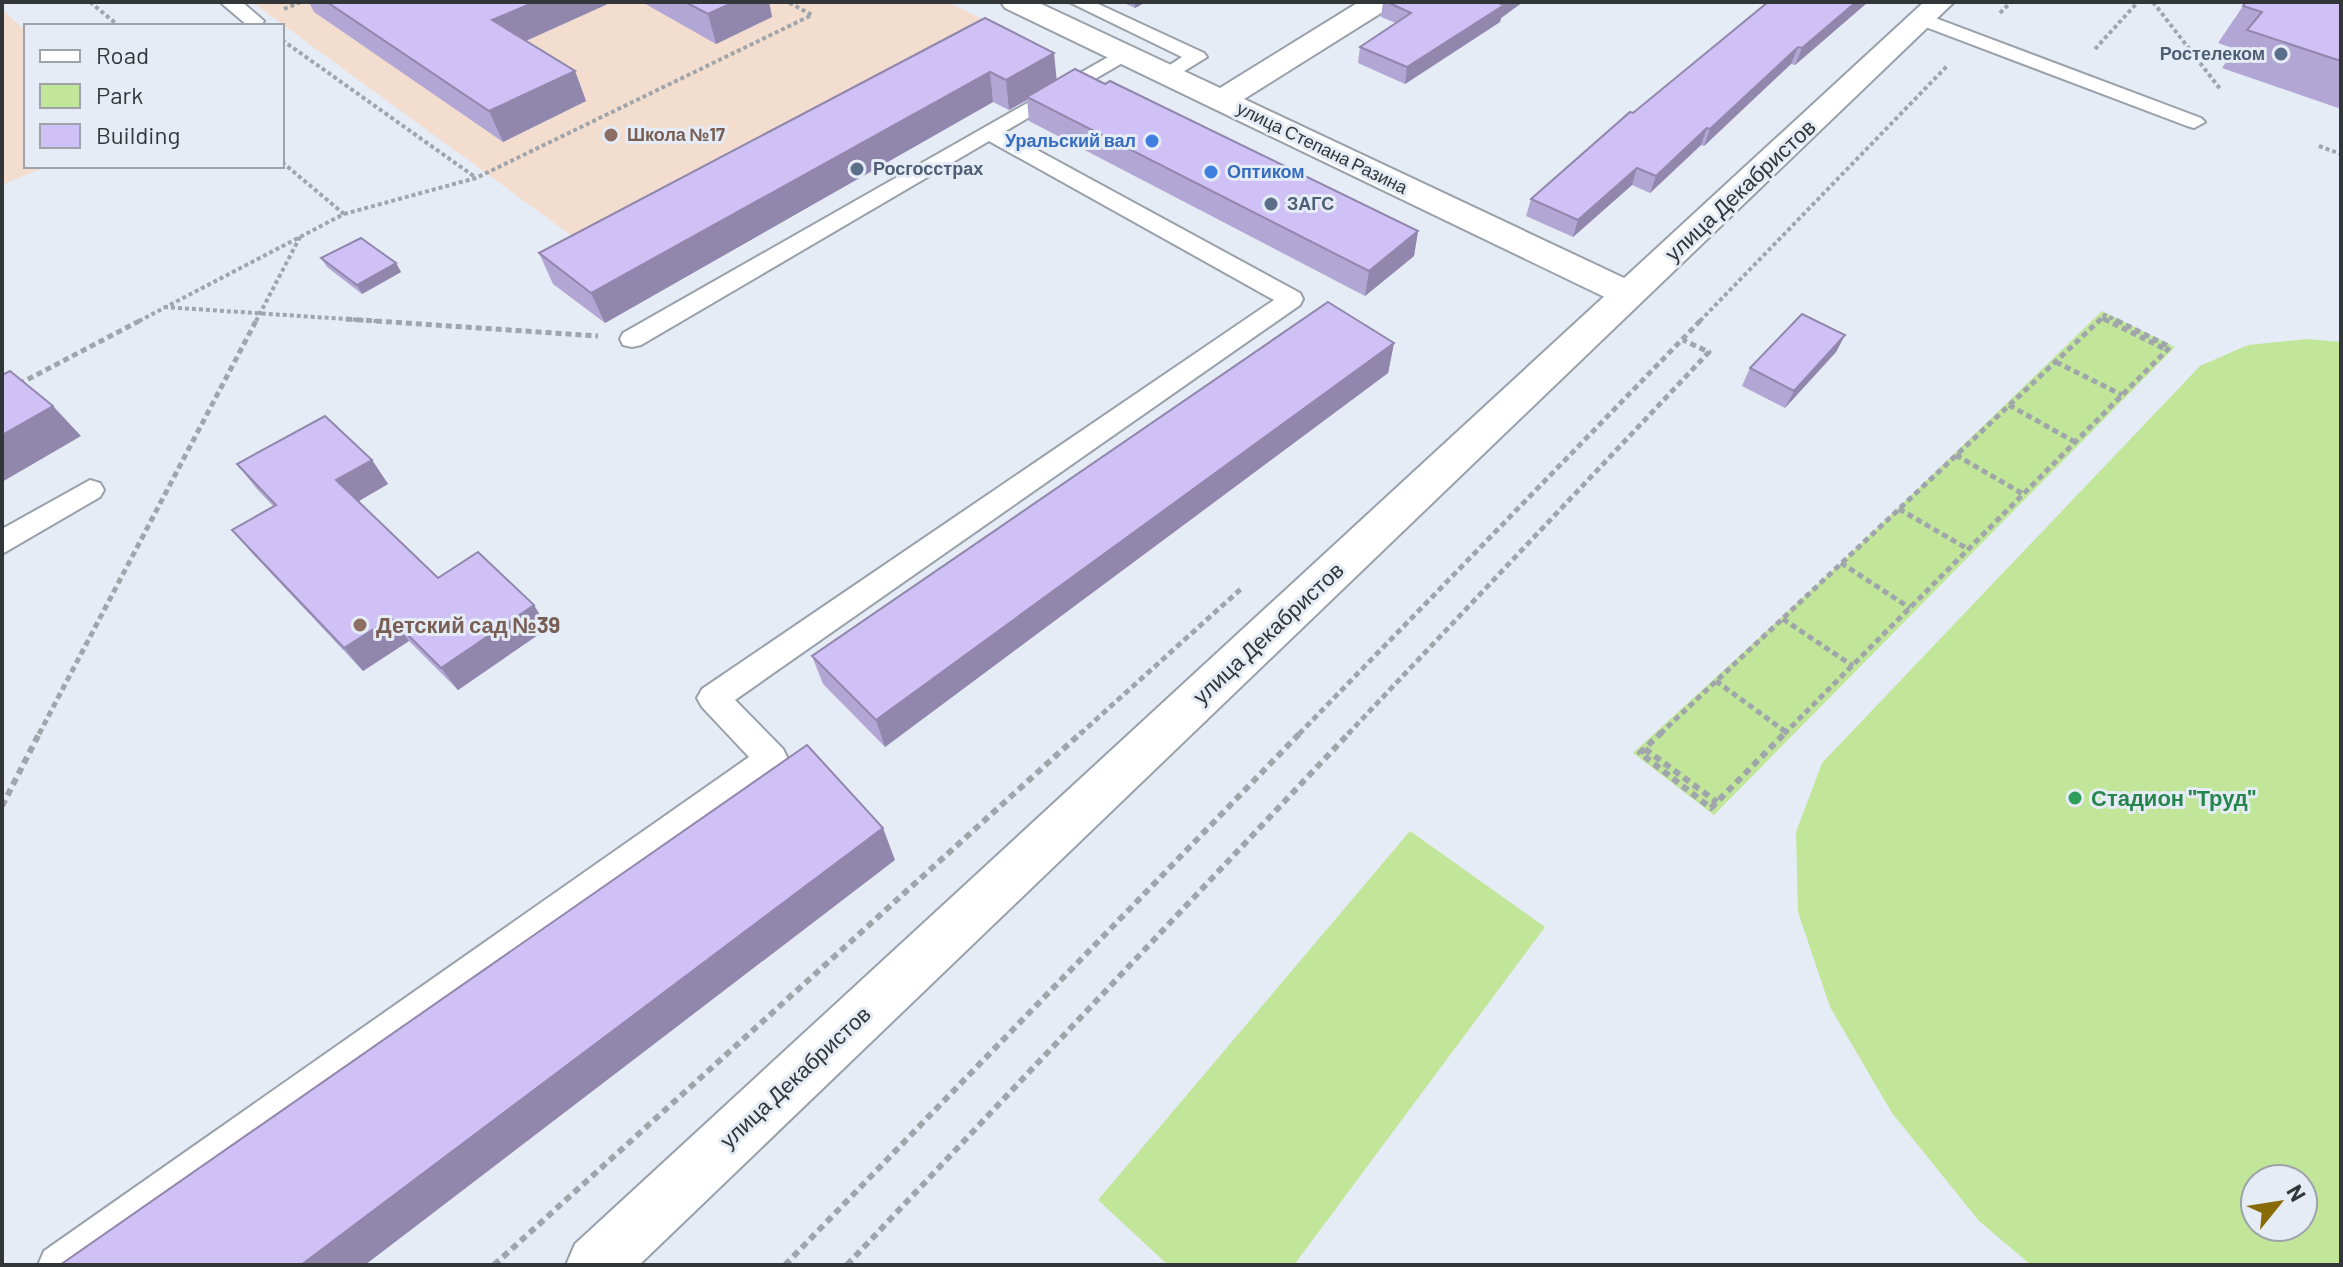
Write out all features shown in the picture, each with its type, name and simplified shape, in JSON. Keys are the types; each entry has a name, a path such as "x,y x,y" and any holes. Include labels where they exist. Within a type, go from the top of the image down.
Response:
{"street":[{"name":"улица Степана Разина","path":"1015,2 1628,294"},
{"path":"1222,100 1379,2"},
{"name":"улица Декабристов","path":"596,1265 1931,10"}],"lane":[{"path":"230,2 254,21"},
{"path":"1079,2 1197,57 1166,74"},
{"path":"1931,10 1974,39 2194,122"},
{"path":"632,339 1124,54"},
{"path":"58,1265 772,759 713,698 1291,299 990,133"},
{"path":"2,543 90,490"}],"path":[{"path":"90,2 117,24"},
{"path":"15,386 344,214 476,178 812,15 788,2"},
{"path":"785,1265 2011,2"},
{"path":"2071,76 2138,2"},
{"path":"2153,2 2221,90"},
{"path":"284,41 476,178"},
{"path":"2319,146 2341,154"},
{"path":"284,164 344,214"},
{"path":"2,806 300,237"},
{"path":"164,307 632,339"},
{"path":"2105,315 2170,347 1711,808 1640,753 2056,362 2105,315"},
{"path":"847,1265 1709,352 1683,340"},
{"path":"2056,362 2122,395"},
{"path":"2009,405 2075,442"},
{"path":"1956,455 2023,494"},
{"path":"1899,509 1968,549"},
{"path":"1841,563 1910,608"},
{"path":"494,1265 1246,584"},
{"path":"1783,619 1853,666"},
{"path":"1716,681 1787,732"},
{"path":"1645,749 1717,802"}],"shaded area":[{"name":"Школа №17","path":"252,2 948,2 994,25 583,244"},
{"path":"2,10 24,29 24,168 43,168 2,185"}],"green space":[{"path":"2102,311 2175,347 1714,815 1633,753 1841,563"},
{"name":"Стадион \"Труд\"","path":"2307,339 2341,342 2341,1265 2031,1265 1979,1221 1892,1113 1830,1007 1798,912 1796,832 1822,763 2200,366 2248,345"},
{"path":"1410,831 1545,927 1294,1265 1168,1265 1098,1200"}],"building":[{"path":"327,2 535,2 492,20 575,71 489,111"},
{"path":"685,2 734,2 708,14"},
{"path":"1387,2 1504,2 1501,4 1504,5 1407,67 1360,47 1411,13"},
{"path":"1768,2 1856,2 1802,48 1798,47 1656,176 1637,168 1578,220 1531,199 1630,112 1633,113"},
{"path":"2246,2 2341,2 2341,61 2247,30 2262,12 2243,6"},
{"path":"985,18 1054,53 1006,80 990,72 591,293 539,253"},
{"path":"1075,69 1105,84 1110,81 1418,231 1369,271 1027,97"},
{"path":"361,238 396,263 357,285 321,258"},
{"path":"1328,302 1394,343 876,720 812,656"},
{"path":"1802,314 1845,335 1794,391 1750,368"},
{"path":"10,371 53,406 2,435 2,375"},
{"path":"325,416 372,460 336,480 438,578 478,552 534,605 441,668 391,618 344,648 232,530 276,505 237,464"},
{"path":"807,745 883,828 301,1265 60,1265"}],"place":[{"name":"Ростелеком","path":"2281,54"},
{"name":"Школа №17","path":"611,135"},
{"name":"Уральский вал","path":"1152,141"},
{"name":"Росгосстрах","path":"857,169"},
{"name":"Оптиком","path":"1211,172"},
{"name":"ЗАГС","path":"1271,204"},
{"name":"Детский сад №39","path":"360,625"},
{"name":"Стадион \"Труд\"","path":"2075,798"}]}
